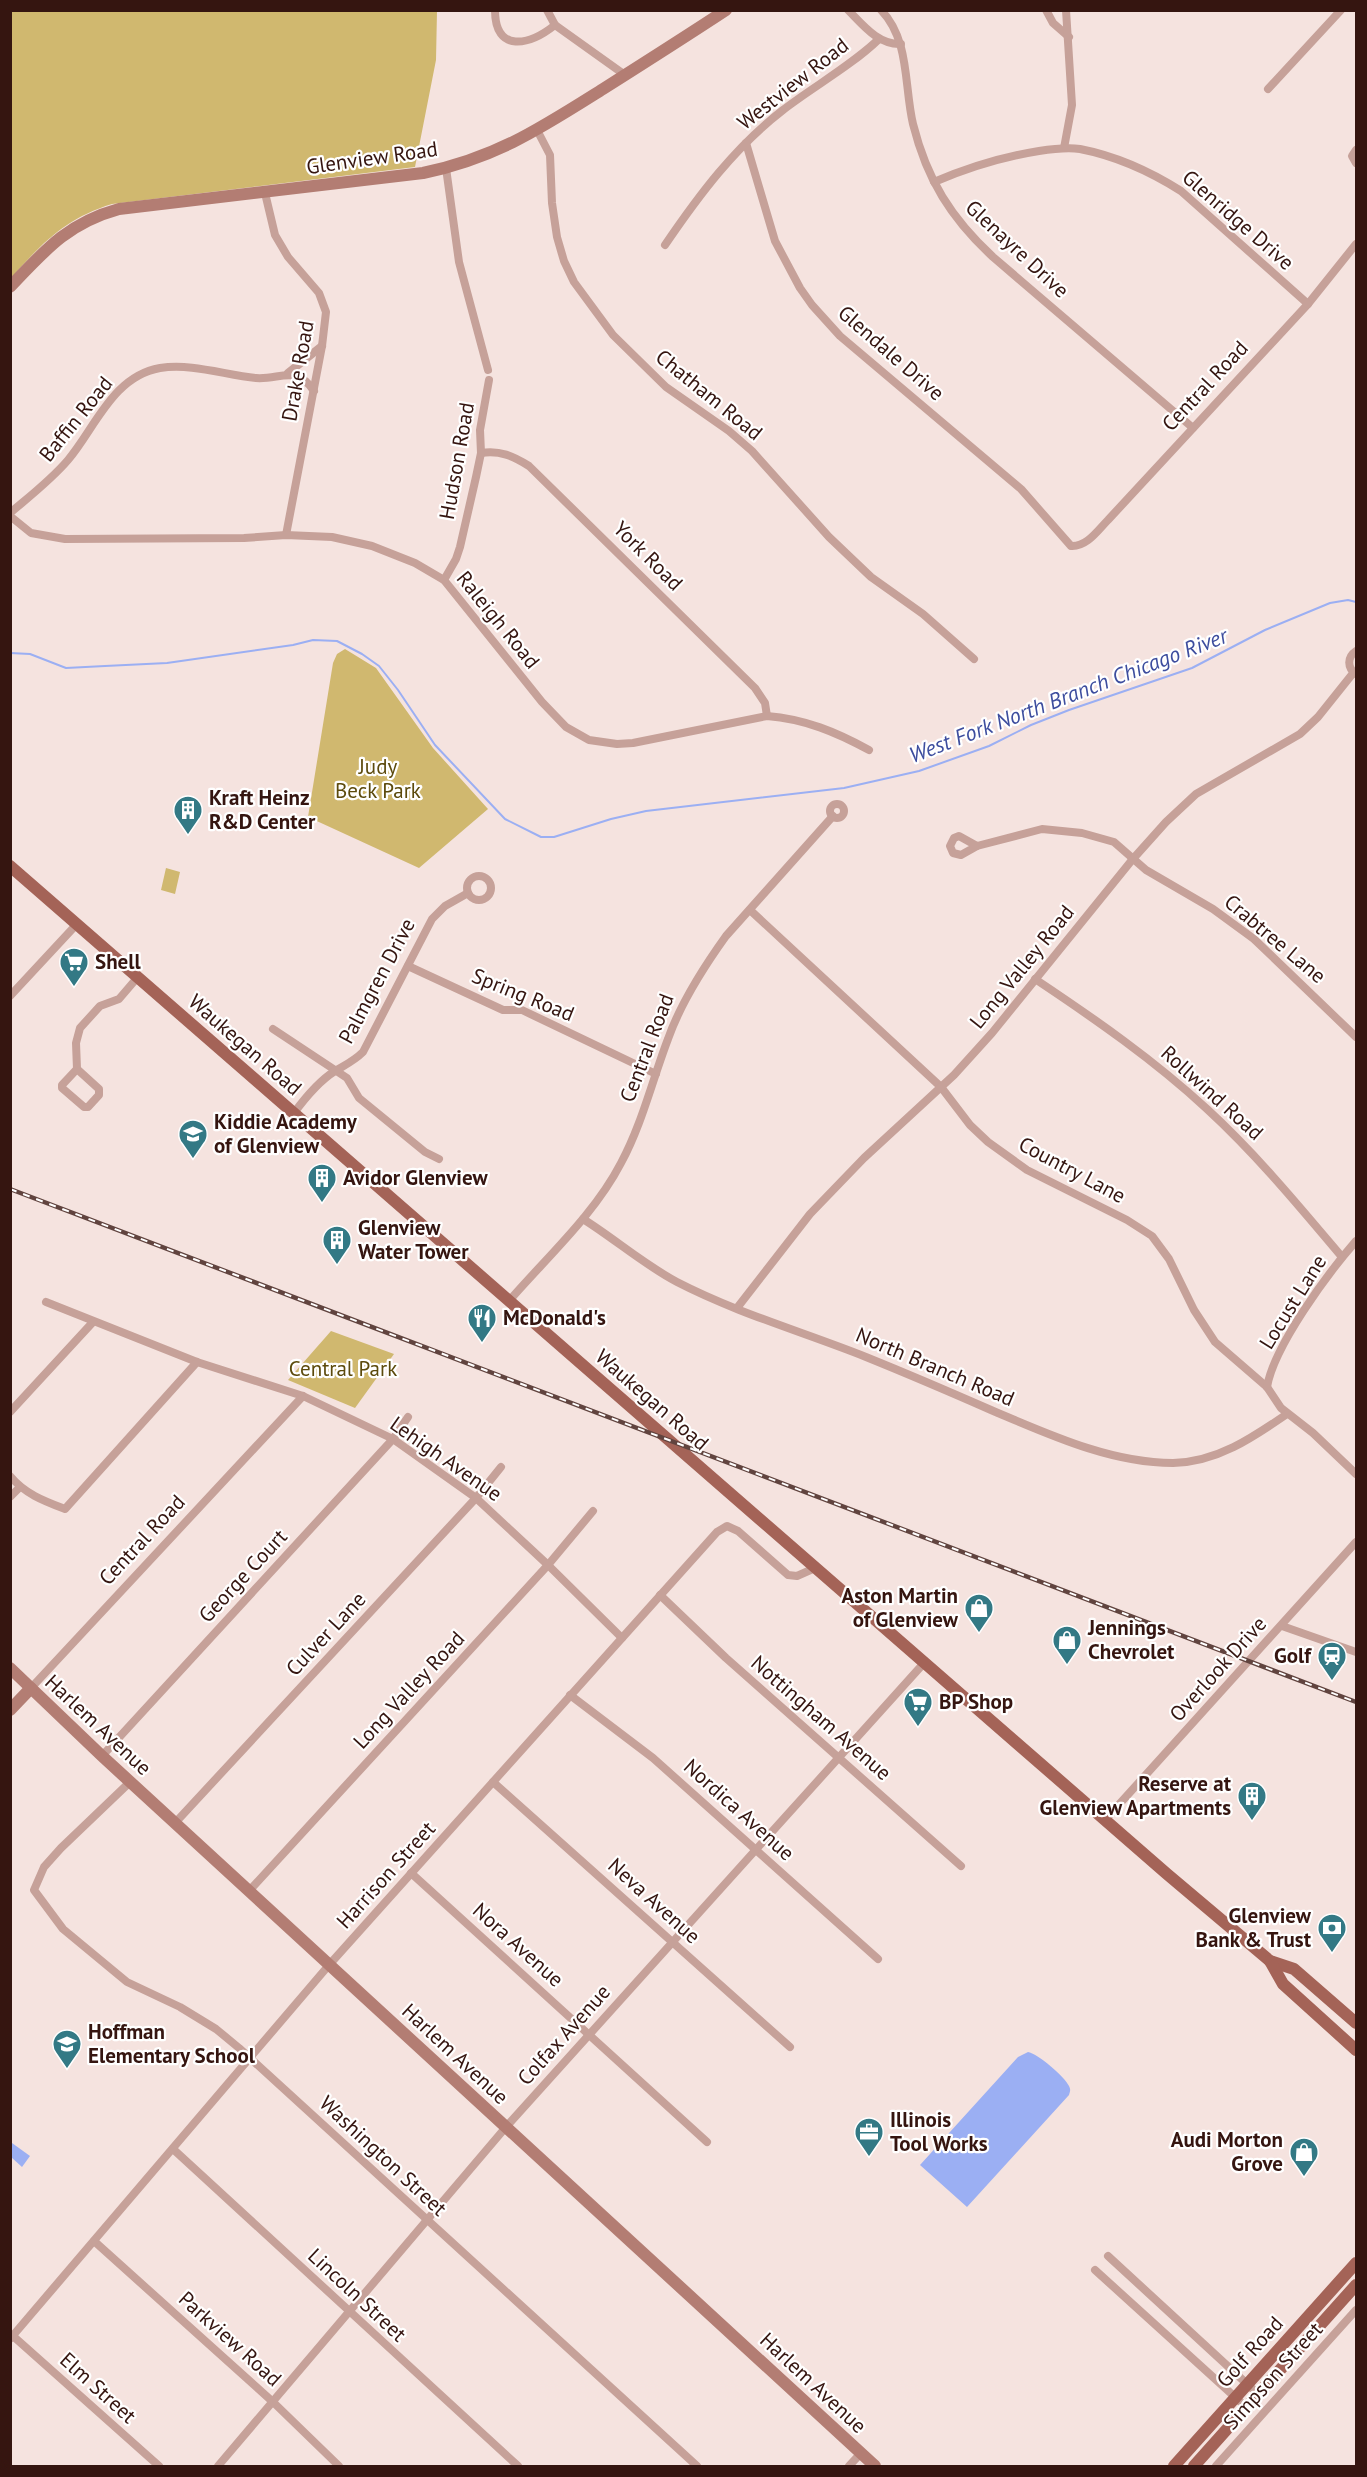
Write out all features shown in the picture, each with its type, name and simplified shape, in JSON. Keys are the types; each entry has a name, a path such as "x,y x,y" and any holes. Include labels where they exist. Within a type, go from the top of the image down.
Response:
{"main road":[{"name":"Glenview Road","path":"10,287 57,238 100,214 119,209 446,168 507,147 726,10"},
{"name":"Waukegan Road","path":"10,866 924,1663 1270,1961 1283,1984 1356,2050"},
{"name":"Harlem Avenue","path":"10,1668 130,1782 875,2466"},
{"name":"Central Road","path":"10,1710 31,1688"},
{"name":"Waukegan Road","path":"1270,1961 1294,1969 1356,2023"},
{"name":"Golf Road","path":"1174,2466 1356,2263"},
{"name":"Golf Road","path":"1194,2466 1356,2288"}],"street":[{"path":"495,10 496,28 505,38 515,41 533,40 555,25"},
{"path":"547,10 555,25 624,75"},
{"path":"848,10 879,39 901,44"},
{"name":"Glenayre Drive","path":"881,10 893,26 901,44 913,123 924,161 949,210 972,238 1193,428"},
{"path":"1046,10 1053,23 1069,37"},
{"path":"1064,148 1072,105 1066,10"},
{"path":"1268,89 1341,10"},
{"name":"Westview Road","path":"665,245 712,179 746,143 782,110 879,39"},
{"name":"Chatham Road","path":"537,130 550,155 552,203 557,237 564,261 574,282 613,335 666,387 729,431 752,452 828,537 871,577 923,614 974,658"},
{"name":"Glendale Drive","path":"746,143 775,241 800,288 814,307 840,336 1021,489 1066,542 1075,546"},
{"name":"Glenridge Drive","path":"933,182 990,160 1064,148 1079,149 1119,160 1150,173 1174,187 1204,210 1308,304"},
{"path":"1356,150 1352,156 1356,163"},
{"path":"446,168 459,262 488,370"},
{"name":"Drake Road","path":"265,192 275,235 288,257 319,293 323,302 326,323 286,535"},
{"name":"Central Road","path":"1075,546 1088,540 1193,428 1308,304 1356,244"},
{"path":"286,374 322,346"},
{"name":"Baffin Road","path":"10,515 67,461 111,400 142,374 175,367 258,378 286,374"},
{"path":"286,374 297,376 314,391"},
{"name":"Hudson Road","path":"444,580 456,560 460,547 481,453 480,430 489,380"},
{"name":"York Road","path":"481,453 501,452 529,466 755,688 765,703 767,716"},
{"name":"Raleigh Road","path":"10,515 31,533 64,539 286,535 332,537 372,546 415,563 444,580 542,702 566,727 589,740 617,744 633,743 767,716 793,719 824,728 869,750"},
{"name":"Long Valley Road","path":"737,1308 810,1214 864,1158 941,1087 992,1033 1132,860 1166,822 1196,794 1308,727 1355,673 1349,661 1356,651"},
{"name":"Central Road","path":"509,1301 583,1219 624,1158 639,1125 678,1016 700,974 726,936 833,816"},
{"name":"Crabtree Lane","path":"977,846 1042,829 1059,829 1104,838 1120,847 1132,860 1213,909 1254,939 1356,1037"},
{"name":"Palmgren Drive","path":"294,1113 334,1072 353,1062 363,1052 432,919 445,906 468,893"},
{"name":"Country Lane","path":"750,910 941,1087 969,1125 1006,1156 1043,1179 1127,1220 1152,1236 1169,1259 1194,1310 1215,1342 1267,1387 1274,1400 1287,1414 1313,1433 1356,1474"},
{"path":"10,996 76,925"},
{"name":"Spring Road","path":"408,966 503,1010 522,1010 656,1074"},
{"path":"77,1069 99,1089 99,1095 88,1107 84,1107 62,1088 62,1085 77,1069 76,1043 80,1028 100,1006 119,999 137,978"},
{"name":"Rollwind Road","path":"1035,979 1124,1039 1207,1109 1256,1157 1342,1257"},
{"path":"273,1029 351,1082 359,1098 425,1152 439,1159"},
{"name":"North Branch Road","path":"583,1219 674,1280 706,1297 864,1356 1045,1433 1140,1461 1176,1463 1204,1459 1245,1442 1287,1414"},
{"name":"Locust Lane","path":"1267,1387 1269,1377 1287,1340 1311,1300 1356,1241"},
{"name":"Lehigh Avenue","path":"46,1302 196,1362 303,1396 393,1439 476,1498 622,1638"},
{"path":"10,1412 93,1322"},
{"path":"10,1476 20,1487 39,1499 65,1509 196,1362"},
{"name":"Central Road","path":"31,1688 303,1396"},
{"name":"George Court","path":"102,1756 393,1439 408,1417"},
{"name":"Culver Lane","path":"175,1823 476,1498 501,1467"},
{"path":"10,1497 20,1487"},
{"name":"Long Valley Road","path":"249,1891 548,1565 593,1511"},
{"name":"Harrison Street","path":"12,2337 329,1965 717,1532 727,1526 738,1531 788,1575 797,1576 815,1568"},
{"name":"Overlook Drive","path":"1105,1820 1356,1542"},
{"name":"Nottingham Avenue","path":"660,1595 726,1658 961,1866"},
{"path":"1282,1626 1356,1652"},
{"name":"Colfax Avenue","path":"218,2466 506,2127 924,1663"},
{"name":"Nordica Avenue","path":"570,1695 595,1716 638,1745 878,1959"},
{"name":"Washington Street","path":"130,1782 60,1848 44,1867 34,1890 63,1929 127,1982 180,2007 216,2029 696,2466"},
{"name":"Neva Avenue","path":"493,1782 790,2048"},
{"name":"Nora Avenue","path":"411,1873 707,2142"},
{"name":"Lincoln Street","path":"173,2149 518,2466"},
{"name":"Parkview Road","path":"94,2241 273,2402 339,2466"},
{"path":"1108,2256 1258,2394"},
{"path":"1095,2271 1246,2407"},
{"path":"1342,2279 1356,2288"},
{"name":"Simpson Street","path":"1216,2466 1356,2310"},
{"name":"Elm Street","path":"12,2337 159,2466"},
{"path":"849,2466 861,2453"}],"green space":[{"path":"11,11 437,11 436,60 415,167 112,204 68,224 44,243 11,278"},
{"name":"Judy Beck Park","path":"345,649 376,668 433,748 488,809 419,868 308,817 333,663 337,654"},
{"path":"166,868 180,872 175,894 161,890"},
{"name":"Central Park","path":"331,1331 394,1354 355,1408 288,1380"}],"water":[{"path":"1028,2052 1044,2061 1062,2077 1070,2087 1069,2095 967,2207 920,2165 1018,2057"},
{"path":"12,2143 30,2156 22,2167 11,2157"}],"waterway":[{"name":"West Fork North Branch Chicago River","path":"10,653 30,654 66,668 167,663 293,645 313,640 337,641 379,666 435,745 505,819 541,837 554,837 611,819 646,811 844,788 919,771 989,746 1031,725 1069,710 1192,668 1265,630 1330,603 1348,600 1356,602"}],"railway":[{"path":"10,1189 1356,1702"}],"place":[{"name":"Kraft Heinz R&D Center","path":"188,836"},
{"name":"Shell","path":"74,988"},
{"name":"Kiddie Academy of Glenview","path":"193,1160"},
{"name":"Avidor Glenview","path":"322,1204"},
{"name":"Glenview Water Tower","path":"337,1266"},
{"name":"McDonald's","path":"482,1344"},
{"name":"Aston Martin of Glenview","path":"979,1634"},
{"name":"Jennings Chevrolet","path":"1067,1666"},
{"name":"Golf","path":"1332,1682"},
{"name":"BP Shop","path":"918,1728"},
{"name":"Reserve at Glenview Apartments","path":"1252,1822"},
{"name":"Glenview Bank & Trust","path":"1332,1954"},
{"name":"Hoffman Elementary School","path":"67,2070"},
{"name":"Illinois Tool Works","path":"869,2158"},
{"name":"Audi Morton Grove","path":"1304,2178"}]}
